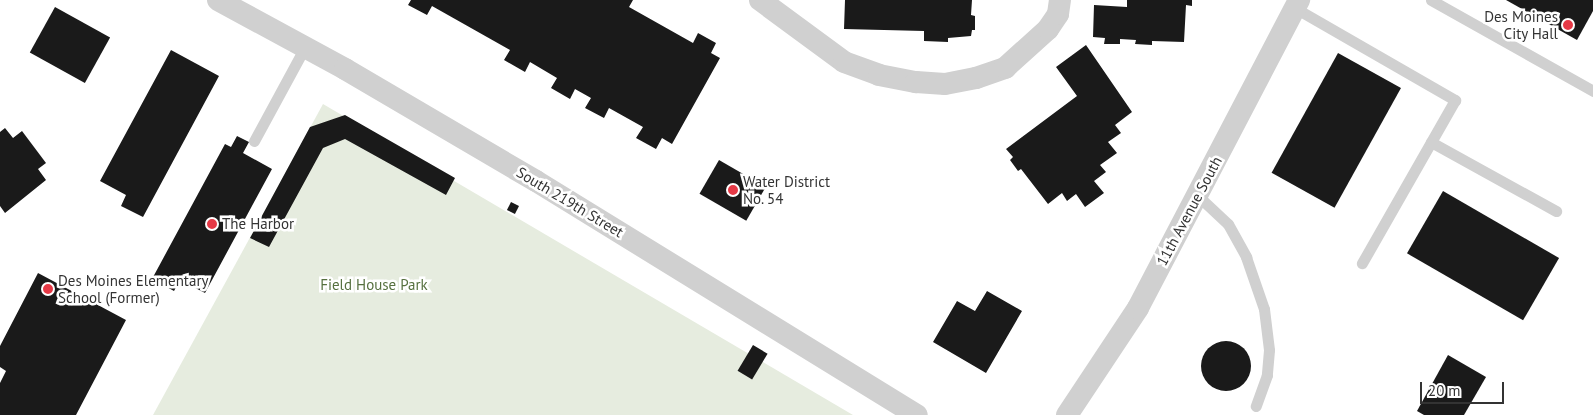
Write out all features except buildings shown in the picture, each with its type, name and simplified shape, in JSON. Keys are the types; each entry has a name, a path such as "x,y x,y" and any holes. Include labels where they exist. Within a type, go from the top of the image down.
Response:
{"street":[{"name":"South 219th Street","path":"218,0 536,181 917,415"},
{"path":"760,0 844,62 879,75 916,82 945,84 976,78 1005,68 1048,29 1058,14 1060,0"},
{"name":"11th Avenue South","path":"1067,415 1138,308 1297,4"}],"lane":[{"path":"1431,0 1593,91"},
{"path":"1297,4 1456,100 1362,263"},
{"path":"254,141 305,48"},
{"path":"1431,142 1556,210"},
{"path":"1197,195 1228,224 1246,257 1264,309 1269,350 1267,375 1256,406"}],"green space":[{"name":"Field House Park","path":"323,104 853,415 153,415"}],"place":[{"name":"Des Moines City Hall","path":"1568,25"},
{"name":"Water District No. 54","path":"733,190"},
{"name":"The Harbor","path":"212,224"},
{"name":"Des Moines Elementary School (Former)","path":"48,289"}]}
